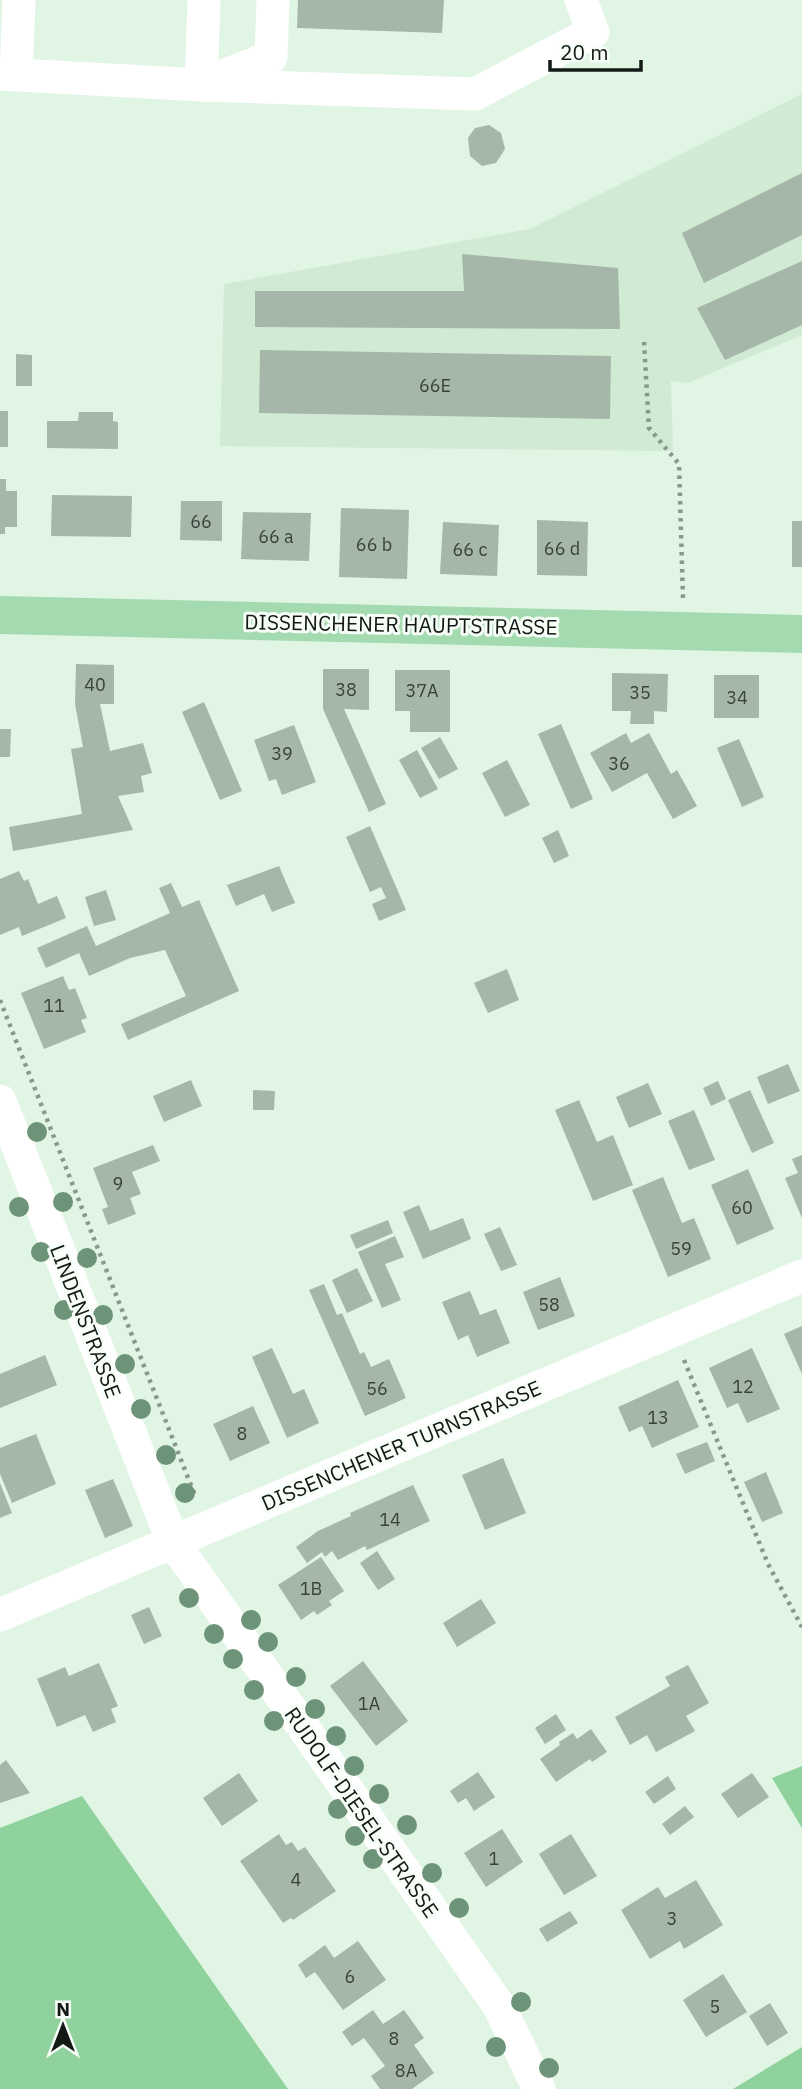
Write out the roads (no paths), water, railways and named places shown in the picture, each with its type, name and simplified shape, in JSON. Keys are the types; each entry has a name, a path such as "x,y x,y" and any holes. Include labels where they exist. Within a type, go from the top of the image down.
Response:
{"main road":[{"name":"DISSENCHENER HAUPTSTRASSE","path":"0,615 802,634"}],"street":[{"path":"19,0 8,75 201,85 475,94 593,32 581,0"},
{"path":"201,85 204,0"},
{"path":"201,85 271,57 273,0"},
{"name":"LINDENSTRASSE","path":"0,1101 173,1542"},
{"name":"DISSENCHENER TURNSTRASSE","path":"0,1615 802,1276"},
{"name":"RUDOLF-DIESEL-STRASSE","path":"173,1542 499,2006 539,2089"}]}
